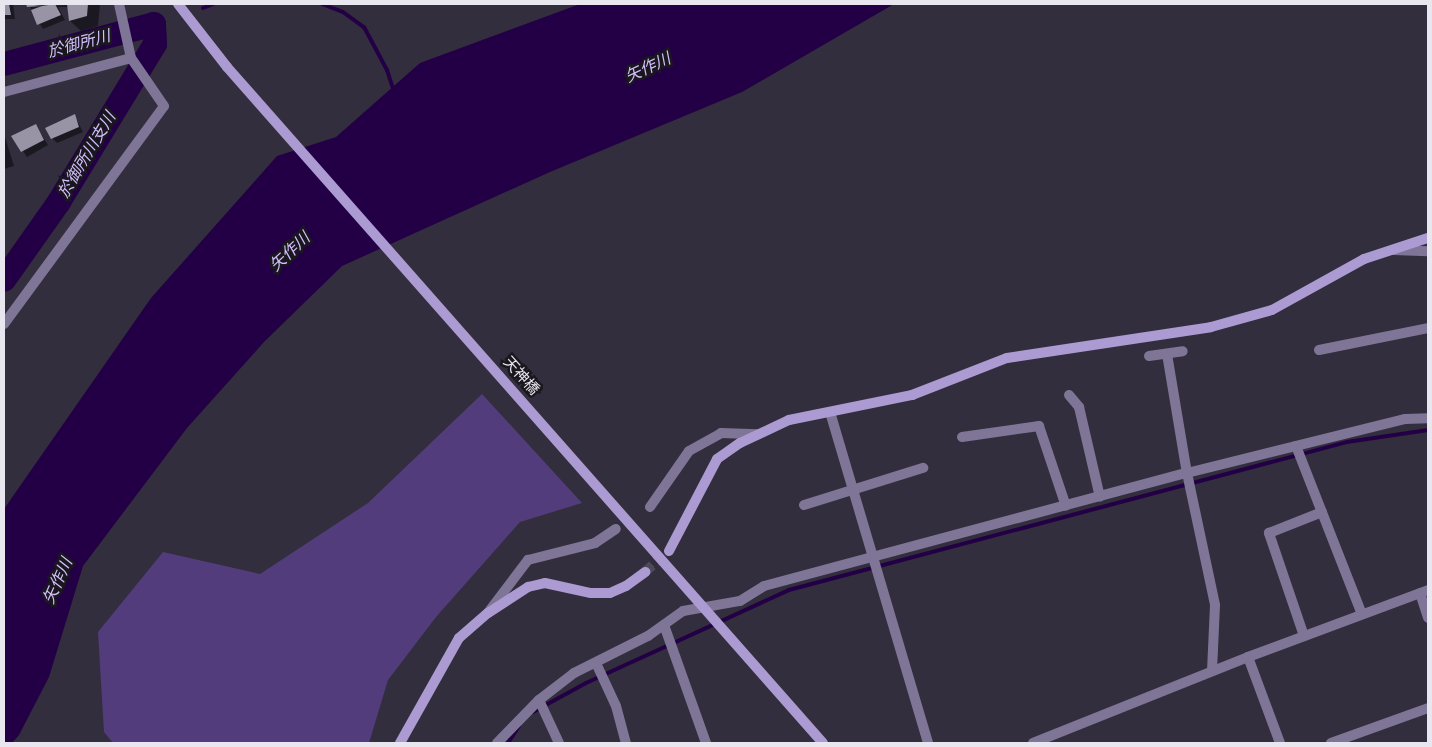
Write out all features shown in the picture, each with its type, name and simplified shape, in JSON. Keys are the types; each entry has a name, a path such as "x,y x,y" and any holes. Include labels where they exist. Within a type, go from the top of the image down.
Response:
{"street":[{"path":"4,324 164,106 131,58 119,4"},
{"name":"天神橋","path":"178,4 227,67 793,706 823,743"},
{"path":"4,92 131,58"},
{"path":"669,550 717,459 758,434 789,420 912,395 1007,358 1211,327 1272,310 1364,259 1428,238"},
{"path":"1392,250 1428,251"},
{"path":"1319,350 1428,328"},
{"path":"1149,356 1183,351"},
{"path":"1167,354 1187,473 1215,604 1212,671"},
{"path":"1068,395 1079,407 1100,497"},
{"path":"830,412 928,743"},
{"path":"497,743 539,700 574,673 596,663 664,625 683,612 740,601 764,586 1187,473 1405,419 1428,418"},
{"path":"962,437 1039,426 1066,506"},
{"path":"650,508 689,451 721,433 758,434"},
{"path":"1296,446 1362,614"},
{"path":"804,505 853,488 923,468"},
{"path":"1304,636 1269,532 1322,512"},
{"path":"488,613 528,560 595,543 616,529"},
{"path":"400,743 460,638 488,613 528,587 545,583 591,593 610,593 626,586 645,572"},
{"path":"1032,743 1248,656 1424,591 1428,618"},
{"path":"664,625 706,743"},
{"path":"1248,656 1280,743"},
{"path":"596,663 616,706 626,743"},
{"path":"539,700 559,743"},
{"path":"1331,743 1428,708"}],"shaded area":[{"path":"482,394 582,503 520,522 436,617 388,680 369,743 113,743 104,732 98,632 163,552 260,574 368,503"}],"water":[{"name":"矢作川","path":"580,4 894,4 742,92 550,172 342,266 264,342 187,428 83,566 49,677 19,735 12,743 4,743 4,509 151,298 277,156 336,137 420,63"}],"building":[{"path":"4,4 9,4 11,15 4,15"},
{"path":"26,4 42,6 27,7"},
{"path":"55,4 61,15 37,25 31,10"},
{"path":"67,4 88,4 87,16 69,21"},
{"path":"75,114 79,127 51,139 45,128"},
{"path":"36,124 44,140 21,152 11,136"}],"waterway":[{"path":"203,8 213,4"},
{"path":"322,4 343,12 364,27 387,70 394,91"},
{"path":"154,24 164,22"},
{"name":"於御所川支川","path":"4,64 154,24 155,44 59,202 4,280"},
{"path":"533,712 586,683 789,590 1347,442 1428,430"},
{"path":"508,743 519,726"}],"tunnel":[{"path":"645,572 666,553"}],"water label":[{"name":"於御所川","path":"79,44"}]}
